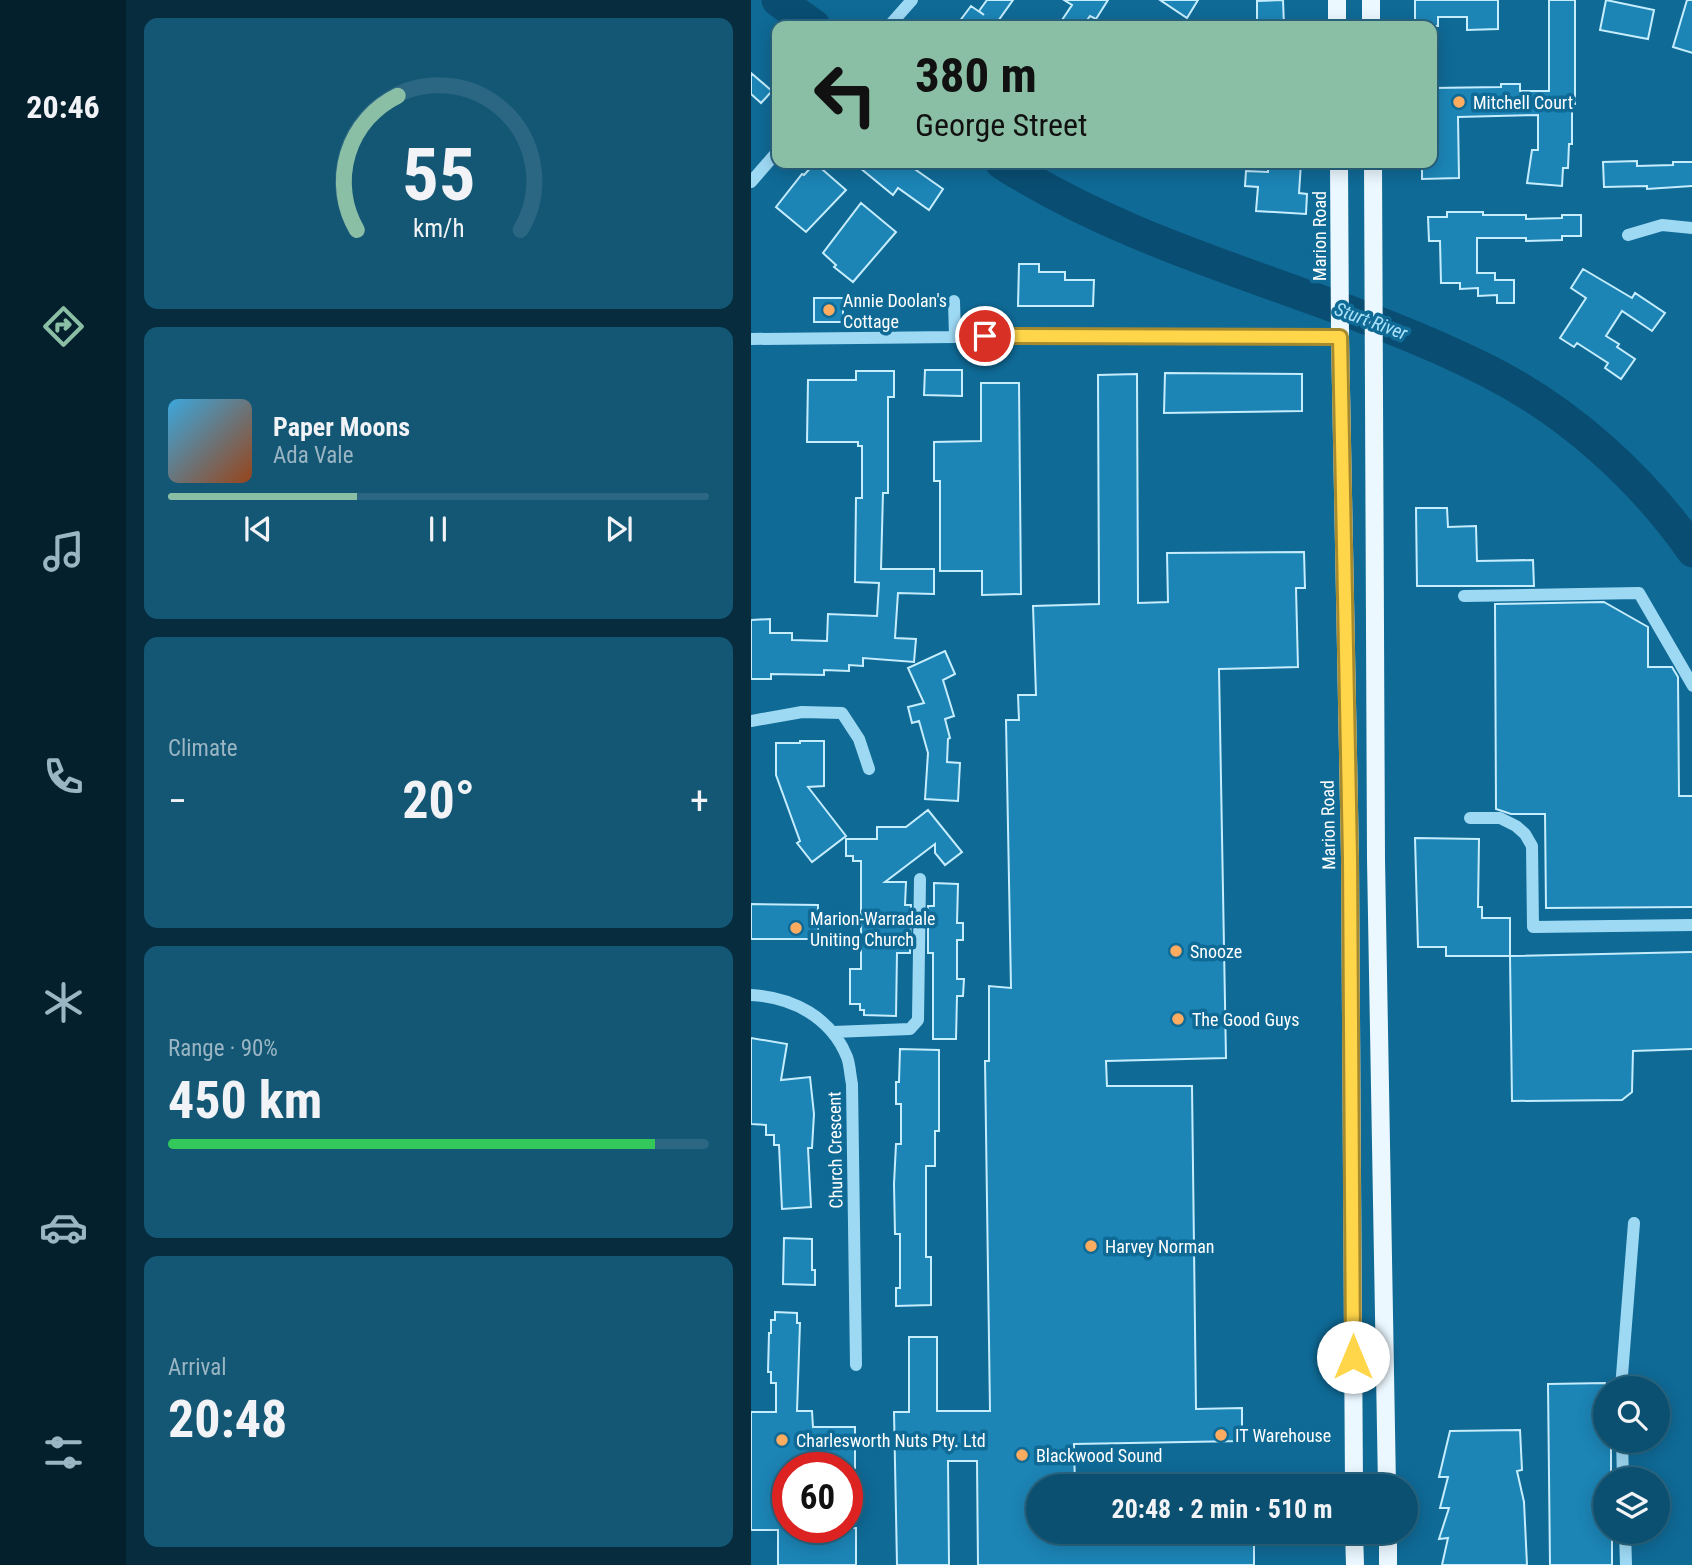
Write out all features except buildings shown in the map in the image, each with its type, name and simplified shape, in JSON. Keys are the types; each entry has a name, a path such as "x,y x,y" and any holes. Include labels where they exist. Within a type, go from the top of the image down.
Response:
{"main road":[{"path":"1337,0 1337,21"},
{"path":"1371,0 1372,21"},
{"name":"Marion Road","path":"1339,168 1350,858 1354,1474"},
{"path":"1373,168 1376,859 1387,1474"},
{"path":"1354,1544 1355,1565"},
{"path":"1387,1544 1388,1565"}],"street":[{"path":"893,21 912,0"},
{"path":"752,178 772,157"},
{"path":"1628,235 1662,225 1692,228"},
{"path":"751,339 955,337 954,301"},
{"path":"985,336 1340,337"},
{"path":"1464,596 1639,593 1692,686"},
{"path":"751,721 802,712 842,713 859,739 869,769"},
{"path":"1470,818 1500,818 1516,826 1532,846 1533,927 1692,925"},
{"path":"833,1032 910,1029 918,1020 920,878"},
{"name":"Church Crescent","path":"751,995 805,1007 833,1032 848,1058 852,1084 856,1365"},
{"path":"1622,1376 1634,1223"},
{"path":"1625,1544 1626,1565"}],"waterway":[{"name":"Sturt River","path":"778,0 807,21"},
{"name":"Sturt River","path":"1011,168 1059,196 1119,225 1367,318 1428,343 1518,387 1575,426 1627,472 1693,551"}],"place":[{"name":"Mitchell Court","path":"1459,102"},
{"name":"Annie Doolan's Cottage","path":"829,310"},
{"name":"Marion-Warradale Uniting Church","path":"796,928"},
{"name":"Snooze","path":"1176,951"},
{"name":"The Good Guys","path":"1178,1019"},
{"name":"Harvey Norman","path":"1091,1246"},
{"name":"IT Warehouse","path":"1221,1435"},
{"name":"Charlesworth Nuts Pty. Ltd","path":"782,1440"},
{"name":"Blackwood Sound","path":"1022,1455"}],"route":[{"path":"985,336 1340,337 1350,858 1353,1357"}]}
